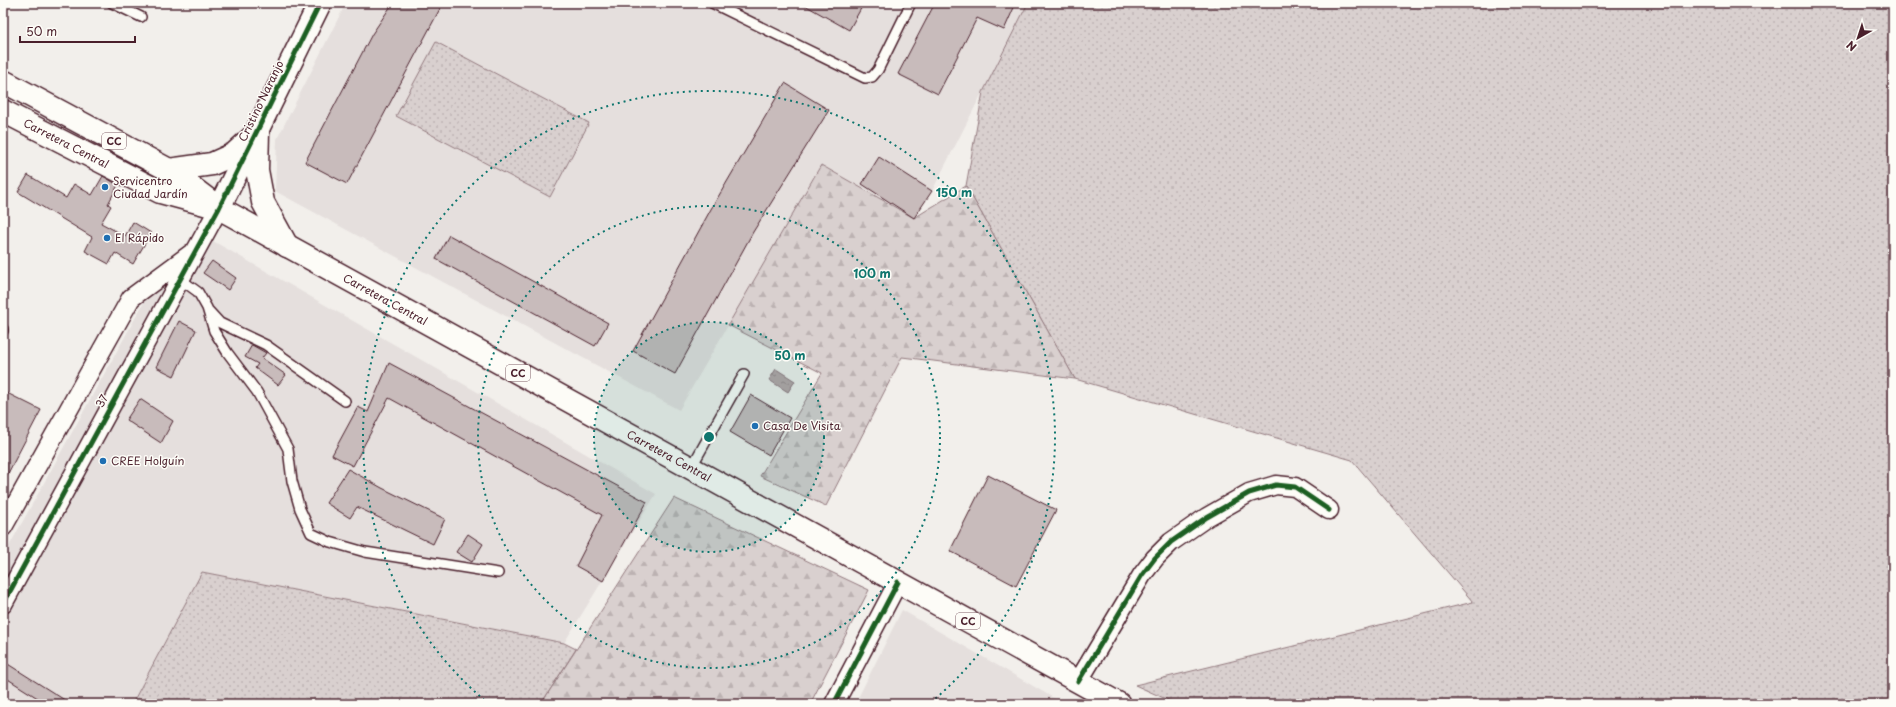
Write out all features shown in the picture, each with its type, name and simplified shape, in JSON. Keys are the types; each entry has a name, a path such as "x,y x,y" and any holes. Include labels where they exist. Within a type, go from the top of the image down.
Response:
{"main road":[{"name":"Cristino Naranjo","path":"219,208 258,132 319,3"},
{"name":"Carretera Central","path":"3,82 169,170 219,208 287,246 1119,704"},
{"name":"Carretera Central","path":"3,111 160,192 219,208"},
{"path":"169,170 212,164 234,154 258,132"},
{"path":"258,132 257,170 262,202 287,246"}],"street":[{"name":"37","path":"3,604 219,208"},
{"name":"37","path":"3,527 131,298 196,251"},
{"path":"1078,682 1142,575 1155,558 1171,542 1207,517 1249,493 1276,485 1295,487 1329,510"},
{"path":"834,704 898,582"}],"lane":[{"path":"112,3 141,18"},
{"path":"712,3 865,78 872,77 878,70 911,3"},
{"path":"180,279 198,292 207,308 220,323 266,345 345,401"},
{"path":"207,308 214,331 227,352 244,372 257,392 288,449 292,481 300,509 311,533 330,542 365,552 498,574"},
{"path":"691,468 744,374"}],"shaded area":[{"path":"346,3 1028,3 932,191 914,218 821,165 679,410 275,191 277,139"},
{"path":"213,241 656,494 564,643 203,572 132,704 3,704 3,557 148,295"},
{"path":"902,610 1064,704 855,704"}],"green space":[{"path":"1028,3 1893,3 1893,704 1177,704 1135,685 1473,602 1352,460 1075,379 966,186 983,92"},
{"path":"436,42 589,123 550,197 396,116"},
{"path":"821,165 914,218 966,186 1075,379 902,357 826,506 760,476 822,373 728,325"},
{"path":"674,498 869,590 810,704 541,704"},
{"path":"202,572 564,643 576,649 541,704 132,704"}],"water":[{"path":"776,369 795,381 788,392 769,380"}],"building":[{"path":"393,3 443,3 347,184 305,162 372,34"},
{"path":"801,3 864,3 849,30"},
{"path":"935,3 1016,3 1004,30 977,18 938,94 898,74"},
{"path":"785,83 829,110 753,232 675,374 633,351 711,209"},
{"path":"879,157 932,191 914,218 862,184"},
{"path":"28,175 66,198 74,184 92,195 103,176 118,185 108,204 111,206 101,223 125,236 133,222 151,233 133,264 115,253 109,264 85,251 92,237 18,192"},
{"path":"449,235 608,323 595,346 436,259"},
{"path":"212,261 236,278 228,290 203,273"},
{"path":"179,321 196,330 174,376 156,367"},
{"path":"252,345 266,353 262,358 286,375 278,385 255,368 258,364 245,357"},
{"path":"389,363 647,502 603,581 576,566 602,515 389,398 353,466 332,455 358,407 368,412"},
{"path":"3,391 41,410 3,483"},
{"path":"751,395 790,418 769,455 730,432"},
{"path":"140,399 173,421 161,443 126,420"},
{"path":"348,469 382,488 445,519 433,544 357,507 350,518 326,503"},
{"path":"988,475 1056,510 1016,586 950,551"},
{"path":"468,534 483,544 472,562 456,552"},
{"path":"3,661 71,704 47,704 3,676"}],"cycle path":[{"path":"3,604 219,208 320,3"},
{"path":"1078,682 1142,575 1155,558 1171,542 1207,517 1249,493 1276,485 1295,487 1329,510"},
{"path":"834,704 898,582"}],"place":[{"name":"Servicentro Ciudad Jardín","path":"105,187"},
{"name":"El Rápido","path":"107,238"},
{"name":"Casa De Visita","path":"755,426"},
{"name":"CREE Holguín","path":"103,461"}]}
